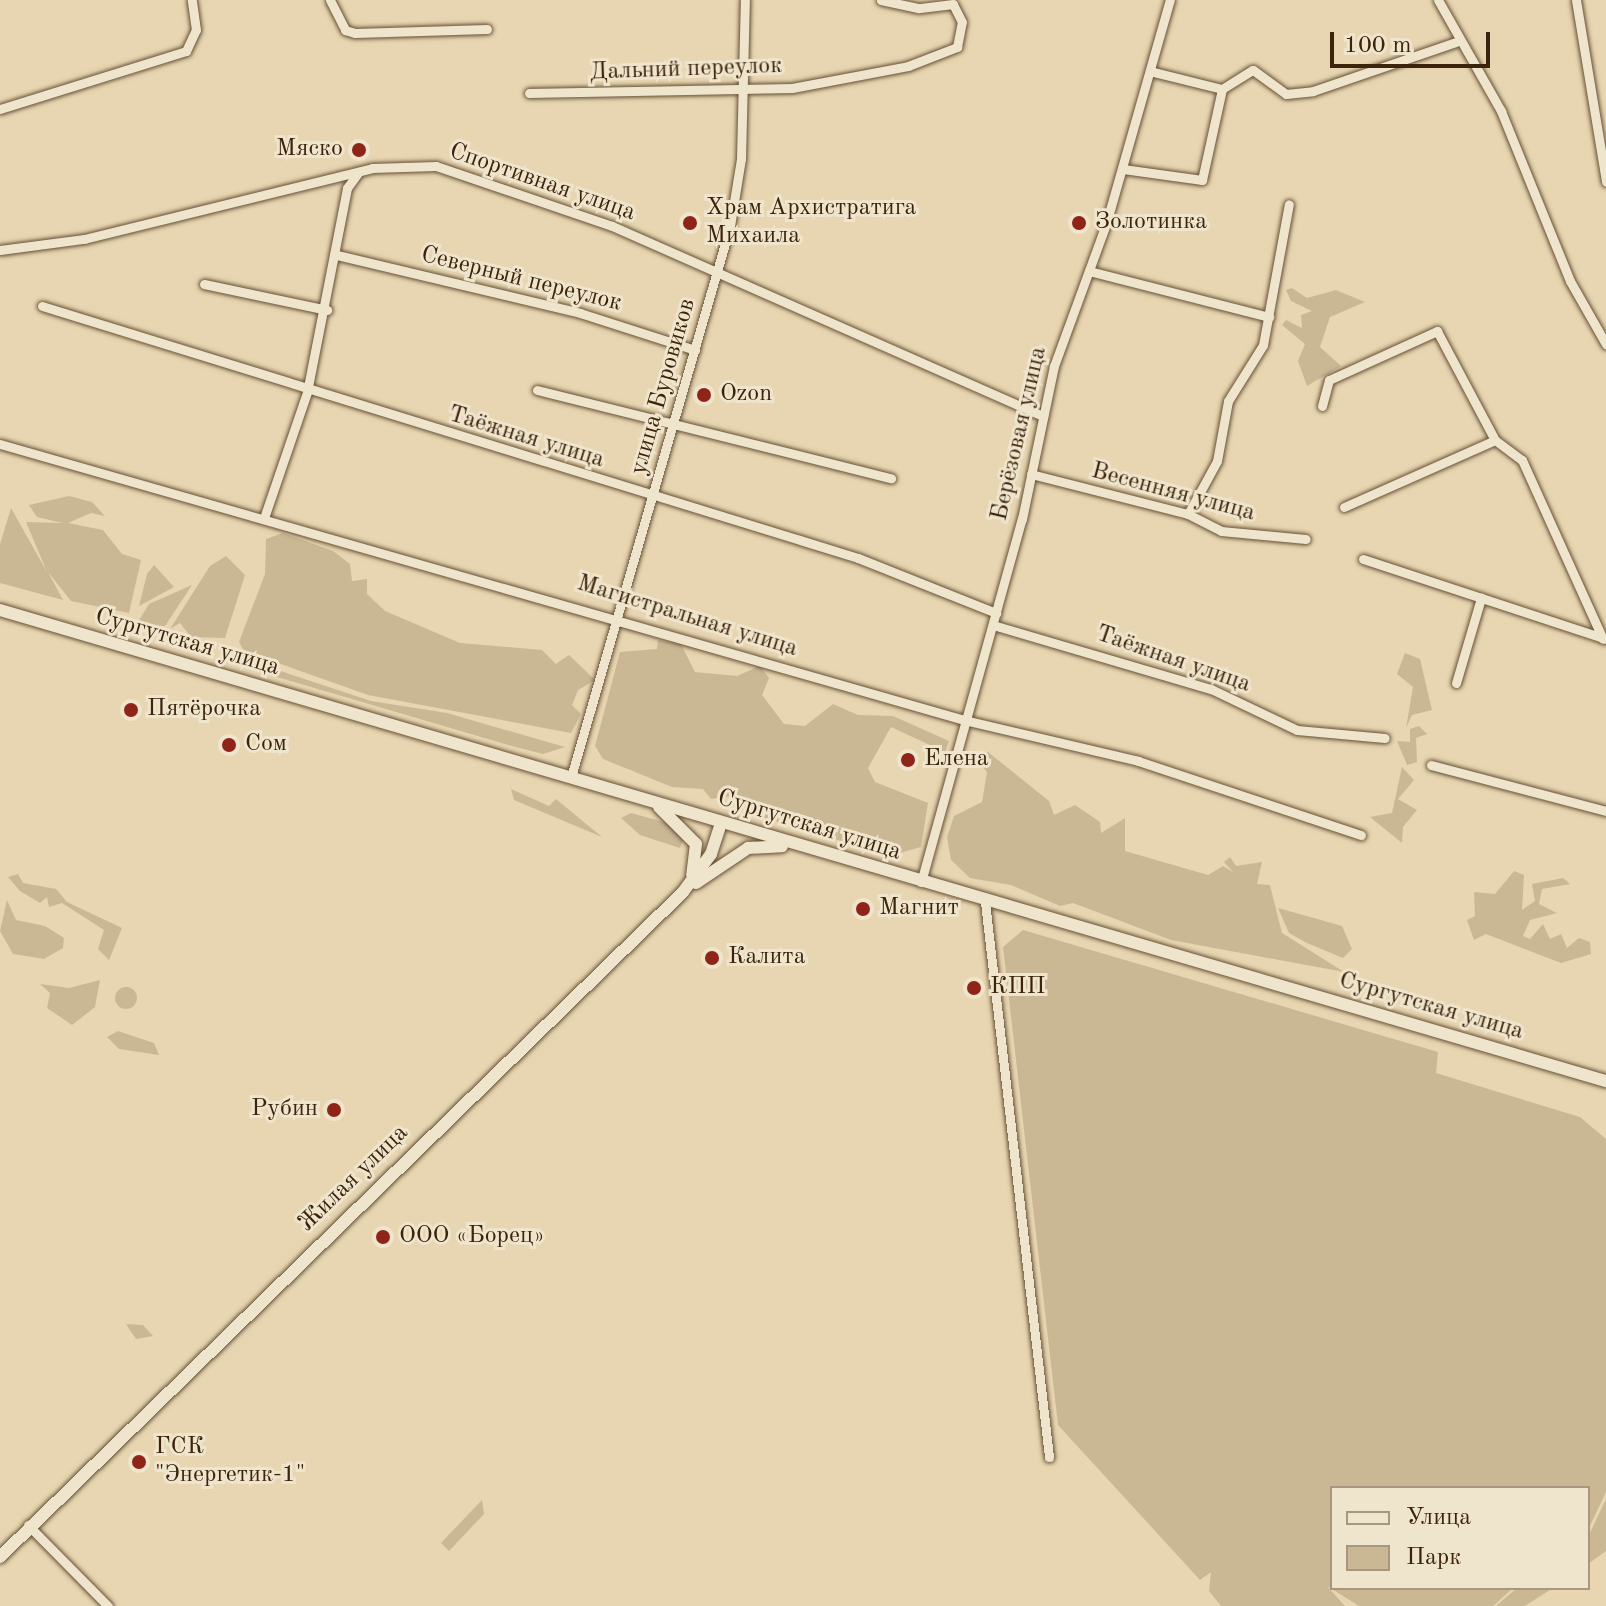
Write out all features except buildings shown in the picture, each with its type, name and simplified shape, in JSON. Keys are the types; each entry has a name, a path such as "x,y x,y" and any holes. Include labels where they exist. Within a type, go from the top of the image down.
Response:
{"main road":[{"name":"Сургутская улица","path":"0,610 985,902 1606,1081"},
{"path":"651,801 696,844 697,866 683,892"},
{"name":"Жилая улица","path":"0,1557 28,1525 683,892 711,854 721,823"},
{"path":"683,892 748,848 801,847"}],"street":[{"path":"0,109 186,51 196,30 192,0"},
{"path":"330,0 345,30 355,33 487,29"},
{"name":"улица Буровиков","path":"571,777 717,274 738,184 745,0"},
{"name":"Дальний переулок","path":"529,93 742,93 883,71 957,47 962,22 953,4 918,8 881,0"},
{"name":"Берёзовая улица","path":"921,882 993,625 1064,330 1089,271 1123,169 1154,72 1170,0"},
{"path":"1438,0 1456,42 1501,111 1570,281 1606,344"},
{"path":"1576,0 1606,182"},
{"path":"1154,72 1222,89 1253,70 1286,94 1313,91 1456,42"},
{"path":"1123,169 1202,180 1222,89"},
{"name":"Спортивная улица","path":"0,250 84,239 358,172 399,165 456,171 612,226 1043,416"},
{"path":"265,515 307,392 327,310 347,188 358,172"},
{"path":"1188,514 1217,461 1228,401 1256,360 1269,317 1289,204"},
{"name":"Северный переулок","path":"337,255 580,313 695,350"},
{"path":"1089,271 1269,317"},
{"path":"204,284 327,310"},
{"name":"Таёжная улица","path":"42,306 307,392 858,558 996,613"},
{"path":"1322,406 1329,380 1437,331 1495,440 1522,460 1605,639"},
{"path":"537,390 673,428 785,447 891,478"},
{"path":"1344,507 1495,440"},
{"name":"Магистральная улица","path":"0,444 265,515 968,721 1138,761 1361,835"},
{"name":"Весенняя улица","path":"1031,474 1188,514 1230,533 1306,539"},
{"path":"1363,559 1605,639"},
{"path":"1456,683 1481,598"},
{"name":"Таёжная улица","path":"993,625 1211,689 1297,730 1385,738"},
{"path":"1431,765 1606,811"},
{"path":"985,902 1049,1457"},
{"path":"28,1525 108,1606"}],"green space":[{"path":"1292,288 1307,298 1336,290 1365,302 1330,317 1320,347 1341,366 1307,386 1298,361 1305,344 1282,325 1286,320 1302,328 1301,315 1312,311 1291,301 1286,290"},
{"path":"69,496 92,502 105,516 91,513 68,523 103,530 122,554 141,560 129,613 71,601 48,572 63,600 0,583 0,544 11,508 47,572 26,522 62,523 37,517 29,505"},
{"path":"283,533 333,551 350,564 352,581 367,579 367,594 385,611 460,643 542,650 556,664 569,655 595,680 578,690 572,705 581,714 571,733 368,695 244,651 239,642 265,574 266,539"},
{"path":"226,556 245,575 225,638 191,637 180,623 170,629 210,566"},
{"path":"154,565 174,587 139,606 147,574"},
{"path":"192,585 165,626 136,625 149,604"},
{"path":"658,640 681,644 695,672 737,676 760,666 769,678 762,695 784,724 805,726 833,704 858,715 893,716 949,741 945,752 891,727 868,768 875,782 928,803 921,847 893,855 855,845 751,814 733,796 711,799 703,789 672,787 603,759 595,746 620,652 657,649"},
{"path":"1405,653 1420,659 1432,710 1412,715 1406,728 1413,687 1397,674"},
{"path":"238,657 371,701 447,713 565,747 543,754 512,746 250,669"},
{"path":"1419,726 1427,734 1416,738 1417,762 1407,765 1397,741 1410,742 1410,729"},
{"path":"988,752 1049,801 1054,815 1075,805 1100,822 1101,833 1125,818 1125,851 1208,875 1223,866 1233,872 1224,862 1230,857 1236,866 1262,862 1257,884 1270,885 1282,933 1344,972 1171,940 1073,903 1060,906 1011,885 970,878 951,860 947,837 954,816 982,802 987,772 975,758"},
{"path":"1402,767 1414,780 1398,799 1417,810 1403,827 1402,843 1370,817 1392,813"},
{"path":"511,789 549,806 556,799 602,837 514,800"},
{"path":"631,813 671,824 684,838 680,848 640,835 621,818"},
{"path":"1514,871 1524,875 1522,910 1535,901 1532,884 1563,878 1570,884 1542,889 1539,904 1557,913 1530,920 1523,936 1530,939 1543,924 1550,939 1561,934 1567,948 1579,938 1590,942 1591,954 1561,963 1486,934 1474,940 1467,920 1475,916 1474,892 1495,894"},
{"path":"18,874 23,883 56,889 67,902 122,928 109,960 98,949 104,930 62,903 49,907 47,897 40,903 20,891 8,877"},
{"path":"7,900 16,920 45,926 64,938 63,948 44,959 13,954 0,931"},
{"path":"1278,908 1342,926 1352,949 1343,958 1307,943 1289,933"},
{"path":"1023,930 1438,1052 1436,1073 1580,1117 1606,1139 1606,1492 1590,1526 1590,1486 1330,1486 1330,1588 1327,1586 1345,1606 1221,1606 1209,1591 1211,1572 1200,1580 1058,1425 1003,947"},
{"path":"100,980 95,1007 72,1025 47,1008 50,993 40,984 69,988"},
{"path":"126,987 134,990 137,998 134,1006 126,1009 118,1006 115,998 118,990"},
{"path":"118,1031 154,1043 159,1055 119,1049 107,1037"},
{"path":"126,1324 143,1325 153,1336 136,1339"},
{"path":"1606,1499 1606,1551 1590,1563 1590,1533"},
{"path":"482,1500 484,1514 449,1551 441,1543"},
{"path":"1333,1590 1511,1590 1493,1606 1359,1606"},
{"path":"1515,1590 1550,1590 1525,1606 1496,1606"}],"place":[{"name":"Мяско","path":"359,150"},
{"name":"Храм Архистратига Михаила","path":"690,223"},
{"name":"Золотинка","path":"1079,223"},
{"name":"Ozon","path":"704,395"},
{"name":"Пятёрочка","path":"131,710"},
{"name":"Сом","path":"229,745"},
{"name":"Елена","path":"908,760"},
{"name":"Магнит","path":"863,909"},
{"name":"Калита","path":"712,958"},
{"name":"КПП","path":"974,988"},
{"name":"Рубин","path":"334,1110"},
{"name":"ООО «Борец»","path":"383,1237"},
{"name":"ГСК \"Энергетик-1\"","path":"139,1462"}]}
